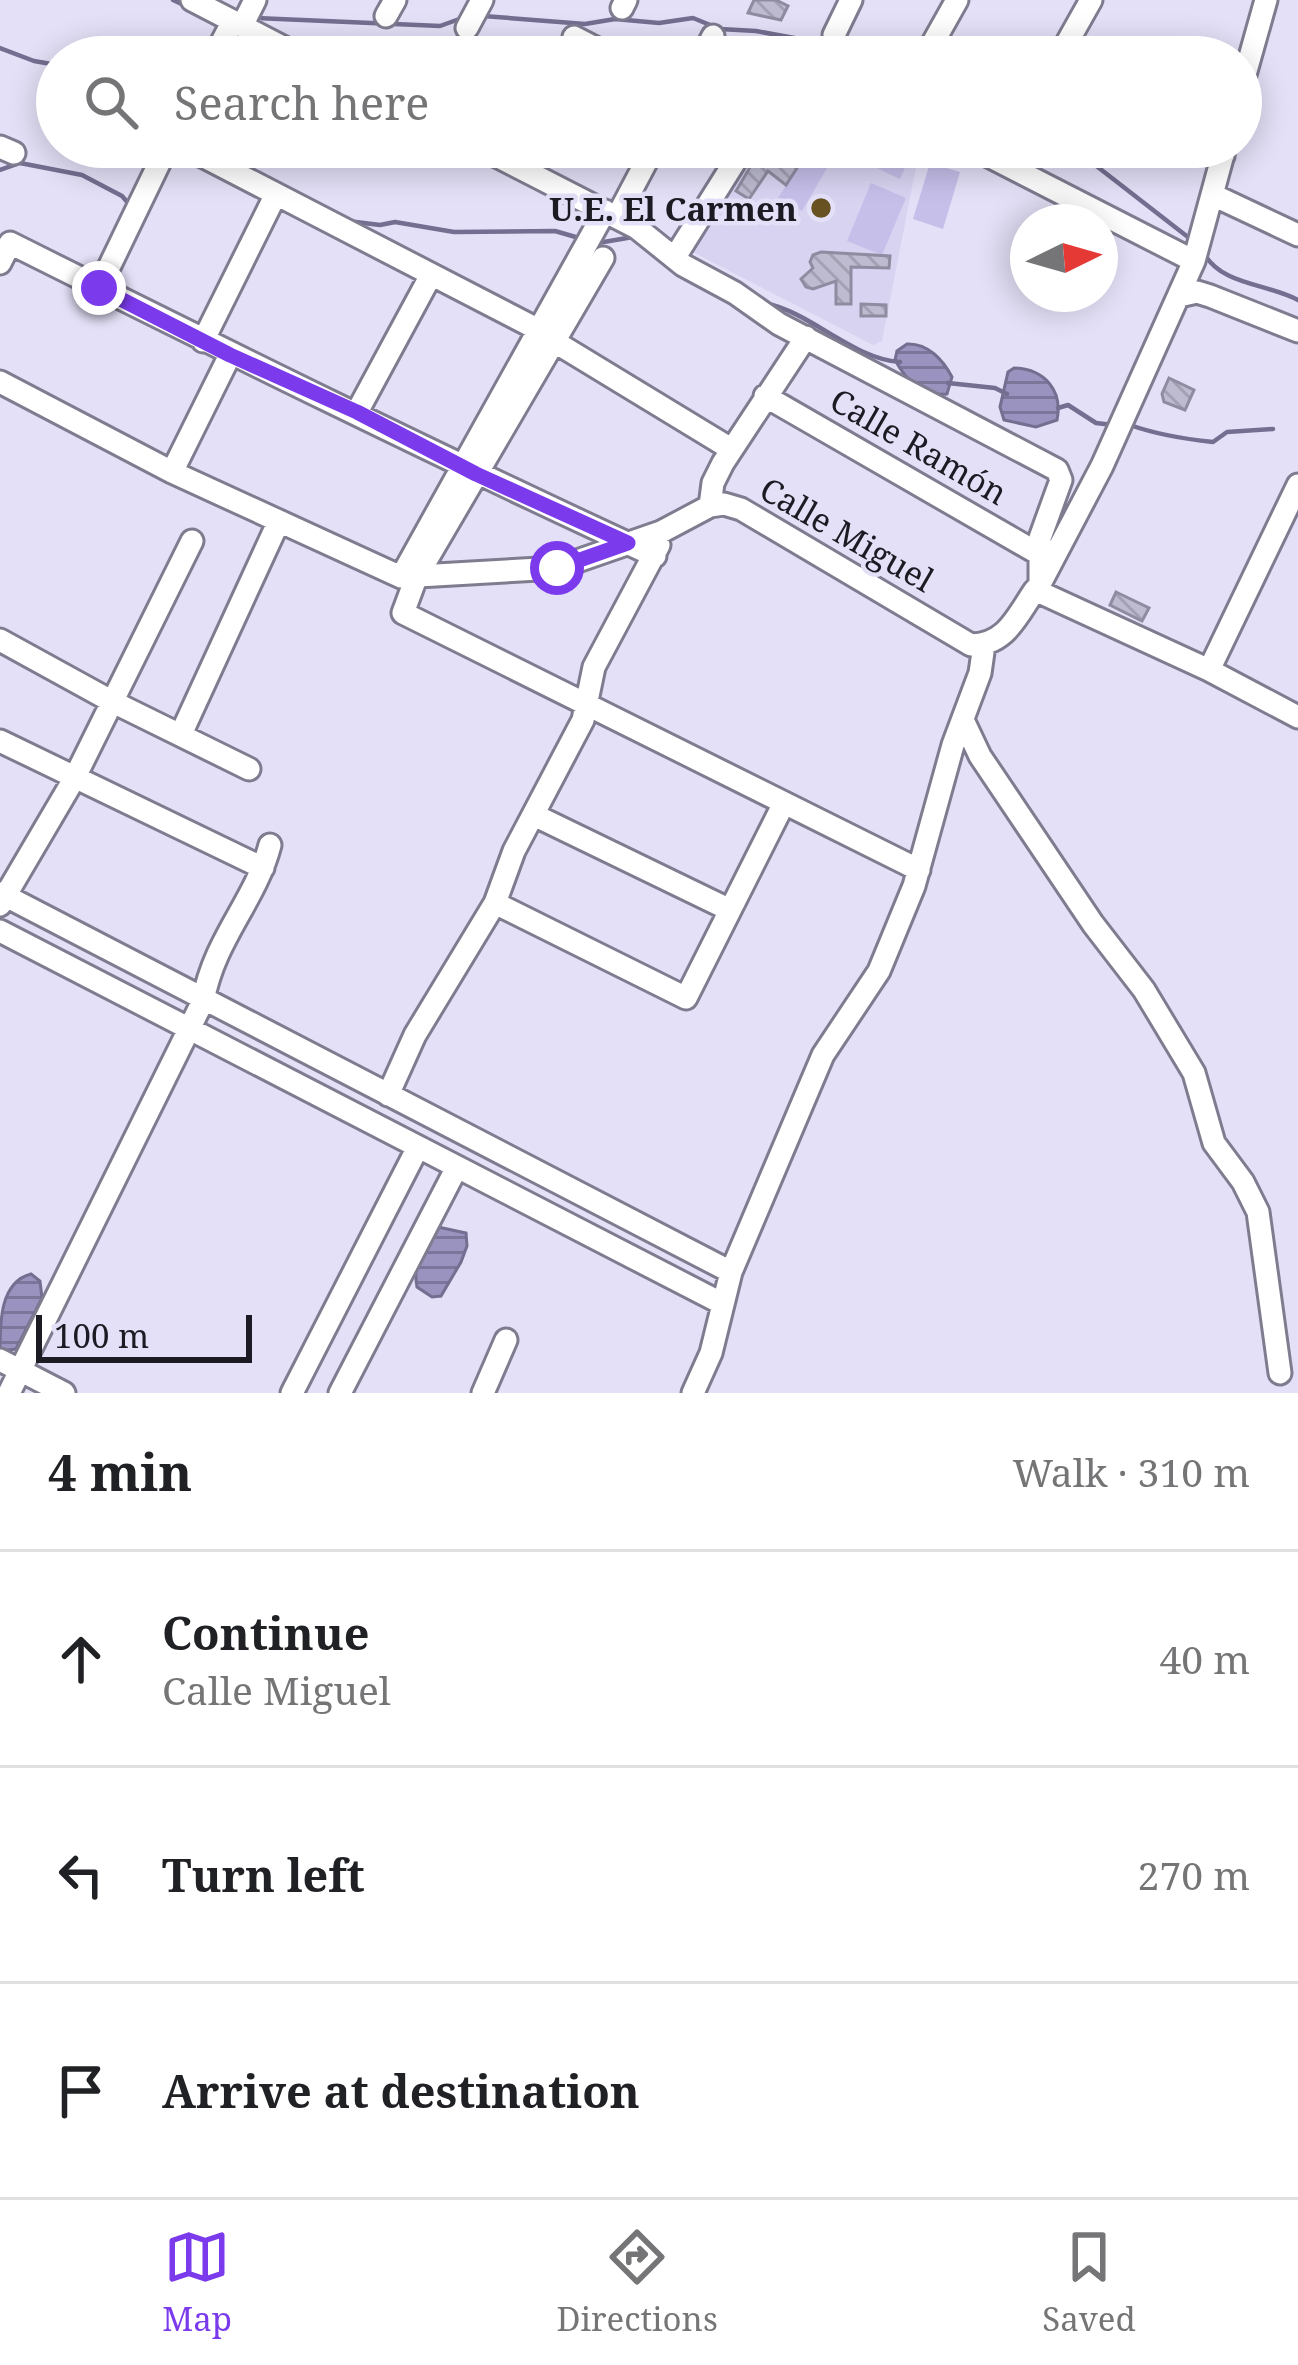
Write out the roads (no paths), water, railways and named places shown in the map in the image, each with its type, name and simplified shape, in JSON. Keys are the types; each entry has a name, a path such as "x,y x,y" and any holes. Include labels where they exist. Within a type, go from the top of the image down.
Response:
{"street":[{"path":"192,0 262,36"},
{"path":"228,36 255,0"},
{"path":"466,28 482,0"},
{"path":"834,35 850,0"},
{"path":"937,36 957,0"},
{"path":"1071,36 1091,0"},
{"path":"1255,36 1265,0"},
{"path":"99,288 157,168"},
{"path":"226,168 546,336 731,449"},
{"path":"520,168 611,214 806,338 1057,470 1061,480 1040,538 1038,587"},
{"path":"641,168 408,578 403,613 919,870"},
{"path":"675,257 731,168"},
{"path":"1012,168 1194,261"},
{"path":"693,1393 711,1354 730,1272 823,1055 879,971 919,870 980,673 984,645 1007,632 1038,587 1102,466 1194,261 1220,168"},
{"path":"203,341 276,194"},
{"path":"1213,195 1298,235"},
{"path":"0,262 10,243 230,355 656,556"},
{"path":"546,336 603,259"},
{"path":"357,412 430,275"},
{"path":"1179,296 1197,292 1298,331"},
{"path":"710,506 713,482 731,449 806,338"},
{"path":"172,472 230,355"},
{"name":"Calle Miguel","path":"0,382 278,524 408,578 557,568 661,532 710,506 724,504 741,509 971,645 984,645"},
{"name":"Calle Ramón","path":"765,396 1039,554"},
{"path":"1209,670 1298,484"},
{"path":"181,734 278,524"},
{"path":"388,1095 415,1035 495,904 514,851 588,705 594,668 656,556 661,532"},
{"path":"192,541 74,779 3,898 730,1272"},
{"path":"1038,587 1298,716"},
{"path":"0,640 249,769"},
{"path":"963,720 980,756 1093,924 1144,990 1194,1073 1214,1143 1258,1212 1280,1372"},
{"path":"0,741 262,868"},
{"path":"495,904 686,998 784,803"},
{"path":"534,815 730,910"},
{"path":"9,1393 10,1365 202,1001 219,946 270,844"},
{"path":"0,931 723,1304"},
{"path":"292,1393 418,1147"},
{"path":"340,1393 457,1167"},
{"path":"483,1393 506,1340"},
{"path":"10,1365 64,1393"}],"waterway":[{"path":"173,0 188,7"},
{"path":"483,16 585,24 693,18 720,29 783,36"},
{"path":"256,18 440,26 465,17"},
{"path":"0,48 36,61"},
{"path":"0,170 20,163 36,166"},
{"path":"46,168 82,175 129,204"},
{"path":"1099,168 1193,241"},
{"path":"348,221 395,222 454,232 555,231 579,238"},
{"path":"598,243 633,237"},
{"path":"1204,254 1234,278 1298,300"},
{"path":"765,303 866,353 900,362"},
{"path":"948,383 995,388 1007,394"},
{"path":"1058,408 1068,405 1096,423 1113,425"},
{"path":"1130,425 1213,442 1227,432 1273,429"}],"place":[{"name":"U.E. El Carmen","path":"821,208"}]}
